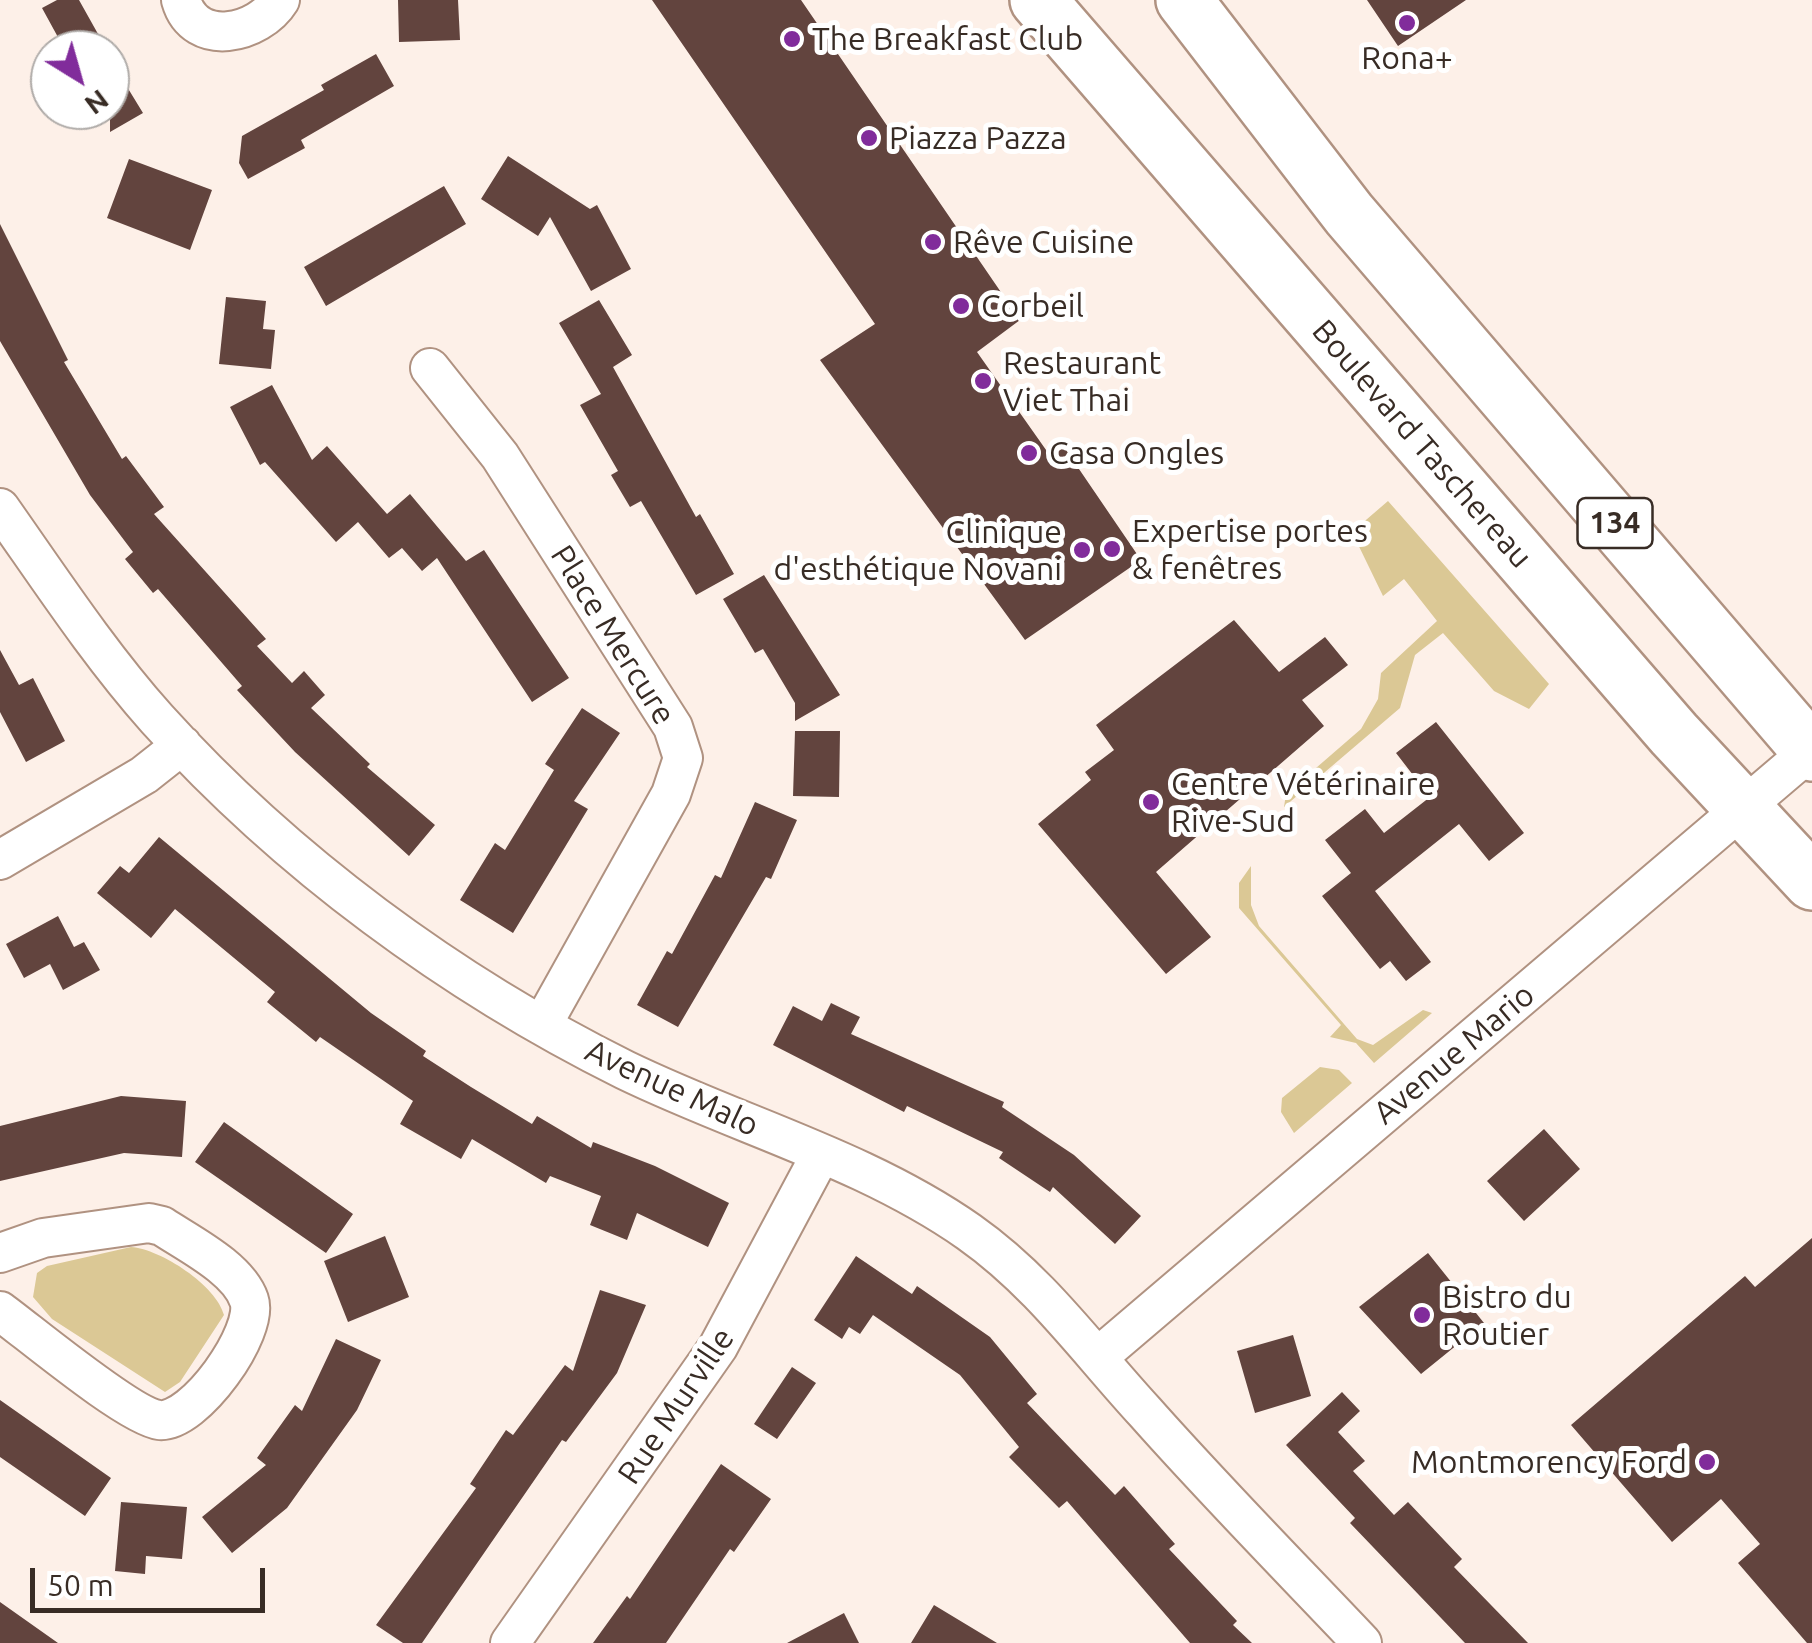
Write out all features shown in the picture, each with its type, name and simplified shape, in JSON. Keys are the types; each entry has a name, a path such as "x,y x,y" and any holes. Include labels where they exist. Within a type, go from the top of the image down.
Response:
{"main road":[{"name":"Boulevard Taschereau","path":"1038,0 1418,442 1812,882"},
{"name":"134","path":"1184,0 1349,214 1811,752"}],"street":[{"path":"182,0 193,21 210,31 230,32 258,23 280,0"},
{"name":"Place Mercure","path":"430,368 500,456 673,727 683,758 670,794 542,1025"},
{"name":"Avenue Malo","path":"0,508 147,707 182,744 344,891 415,944 542,1025 673,1092 904,1192 967,1230 1053,1303 1142,1410 1362,1643"},
{"path":"0,860 144,775 182,744"},
{"name":"Avenue Mario","path":"1098,1357 1811,752"},
{"name":"Rue Murville","path":"510,1643 718,1348 820,1156"},
{"path":"0,1253 43,1238 111,1226 162,1226 232,1276 251,1303 252,1319 200,1399 187,1411 160,1420 124,1402 0,1311"}],"shaded area":[{"path":"1388,501 1549,684 1529,709 1494,691 1443,633 1415,655 1400,708 1284,807 1286,794 1361,729 1378,699 1381,673 1437,621 1404,579 1383,596 1352,532"},
{"path":"1251,866 1251,905 1259,926 1357,1039 1373,1045 1423,1010 1432,1013 1374,1063 1356,1043 1330,1037 1341,1025 1239,908 1239,883"},
{"path":"1320,1067 1339,1070 1352,1083 1294,1133 1281,1112 1282,1098"},
{"path":"131,1247 157,1254 186,1271 211,1292 224,1315 180,1382 165,1392 52,1319 33,1297 37,1273 47,1266"}],"building":[{"path":"57,0 79,0 96,30 54,30 42,8"},
{"path":"398,0 458,0 460,40 399,42"},
{"path":"652,0 801,0 1020,320 977,352 1051,457 1064,447 1141,560 1025,640 820,360 875,324"},
{"name":"Rona+","path":"1367,0 1466,0 1398,46"},
{"path":"376,54 394,86 301,140 305,148 248,179 239,163 242,136 324,90 321,85"},
{"path":"130,92 143,113 130,120"},
{"path":"508,156 590,209 597,205 631,269 591,291 550,217 538,236 481,199"},
{"path":"129,159 212,190 190,250 107,218"},
{"path":"444,186 466,224 326,306 304,267"},
{"path":"0,224 68,360 64,362 122,459 126,456 164,507 154,514 266,639 257,646 292,683 304,671 325,695 311,708 370,764 367,767 435,825 409,856 295,752 237,690 242,686 158,589 153,593 125,559 133,552 90,495 0,341"},
{"path":"226,297 266,301 263,329 275,330 271,369 219,364"},
{"path":"599,300 632,355 613,367 696,517 700,514 734,574 696,595 641,501 630,507 611,475 618,471 580,405 601,394 559,323"},
{"path":"272,385 312,460 327,446 387,514 410,494 466,561 484,550 569,678 532,702 437,558 422,571 402,548 389,558 358,522 336,542 265,462 260,465 230,407"},
{"path":"764,575 840,695 795,721 795,703 763,649 755,653 723,599"},
{"name":"Centre Vétérinaire Rive-Sud","path":"1234,620 1279,672 1325,637 1348,665 1302,700 1324,726 1156,872 1211,937 1166,974 1038,824 1091,780 1085,772 1114,750 1096,725"},
{"path":"0,650 19,685 33,678 65,741 26,762 0,712"},
{"path":"582,708 620,733 574,801 588,809 513,933 460,900 495,843 505,850 554,770 545,764"},
{"path":"1436,722 1524,833 1489,861 1459,824 1375,891 1431,962 1406,981 1390,961 1380,969 1322,896 1351,873 1325,840 1365,809 1384,833 1430,797 1396,753"},
{"path":"795,731 840,731 839,797 793,796"},
{"path":"755,802 797,820 771,879 766,877 678,1027 637,1005 667,951 672,954 715,875 721,878"},
{"path":"159,837 371,1013 426,1051 423,1056 471,1087 532,1124 537,1116 591,1148 593,1142 655,1166 729,1203 708,1247 637,1213 627,1240 590,1225 601,1196 550,1176 546,1183 472,1139 461,1159 400,1124 413,1101 320,1037 316,1042 267,1002 275,992 175,909 151,938 97,893 120,866 129,873"},
{"path":"58,916 74,947 84,942 100,970 63,990 50,964 24,978 6,944"},
{"path":"831,1003 860,1017 851,1034 1004,1102 1002,1107 1074,1155 1141,1216 1115,1244 1053,1187 1050,1192 999,1158 1003,1152 907,1106 904,1112 773,1045 793,1006 822,1021"},
{"path":"121,1096 186,1101 182,1157 124,1153 0,1181 0,1126"},
{"path":"224,1122 353,1214 326,1253 195,1162"},
{"path":"1544,1129 1580,1169 1524,1221 1487,1181"},
{"path":"385,1236 409,1297 348,1322 324,1261"},
{"name":"Montmorency Ford","path":"1812,1238 1812,1643 1807,1643 1738,1563 1760,1544 1721,1499 1672,1542 1571,1425 1745,1276 1755,1287"},
{"name":"Bistro du Routier","path":"1428,1253 1484,1323 1421,1374 1359,1307"},
{"path":"856,1256 912,1294 917,1286 990,1337 1037,1394 1027,1403 1115,1495 1124,1486 1175,1544 1169,1549 1237,1621 1233,1625 1252,1643 1190,1643 1067,1501 1059,1508 1009,1457 1019,1447 960,1375 873,1315 860,1334 849,1327 842,1339 814,1320"},
{"path":"600,1290 646,1305 617,1373 566,1442 562,1440 422,1643 403,1643 376,1625 476,1488 470,1484 506,1430 513,1435 565,1365 573,1371"},
{"path":"1293,1335 1311,1396 1255,1413 1237,1351"},
{"path":"336,1339 381,1360 357,1410 287,1508 232,1553 202,1517 266,1465 257,1458 295,1405 302,1411"},
{"path":"792,1367 816,1383 777,1439 754,1424"},
{"path":"1342,1392 1360,1411 1338,1432 1365,1461 1353,1471 1394,1515 1408,1502 1462,1559 1454,1567 1528,1643 1465,1643 1350,1523 1355,1518 1286,1445"},
{"path":"0,1400 111,1478 85,1516 0,1457"},
{"path":"721,1464 771,1499 734,1552 730,1549 666,1643 593,1643 627,1596 630,1599"},
{"path":"121,1502 187,1507 182,1559 146,1556 145,1574 115,1571"},
{"path":"0,1602 58,1643 0,1643"},
{"path":"934,1605 997,1643 911,1643"},
{"path":"844,1613 859,1643 787,1643"}],"place":[{"name":"Rona+","path":"1407,23"},
{"name":"The Breakfast Club","path":"792,39"},
{"name":"Piazza Pazza","path":"869,138"},
{"name":"Rêve Cuisine","path":"933,242"},
{"name":"Corbeil","path":"961,306"},
{"name":"Restaurant Viet Thai","path":"983,381"},
{"name":"Casa Ongles","path":"1029,453"},
{"name":"Expertise portes & fenêtres","path":"1112,549"},
{"name":"Clinique d'esthétique Novani","path":"1082,550"},
{"name":"Centre Vétérinaire Rive-Sud","path":"1151,802"},
{"name":"Bistro du Routier","path":"1422,1315"},
{"name":"Montmorency Ford","path":"1707,1462"}]}
